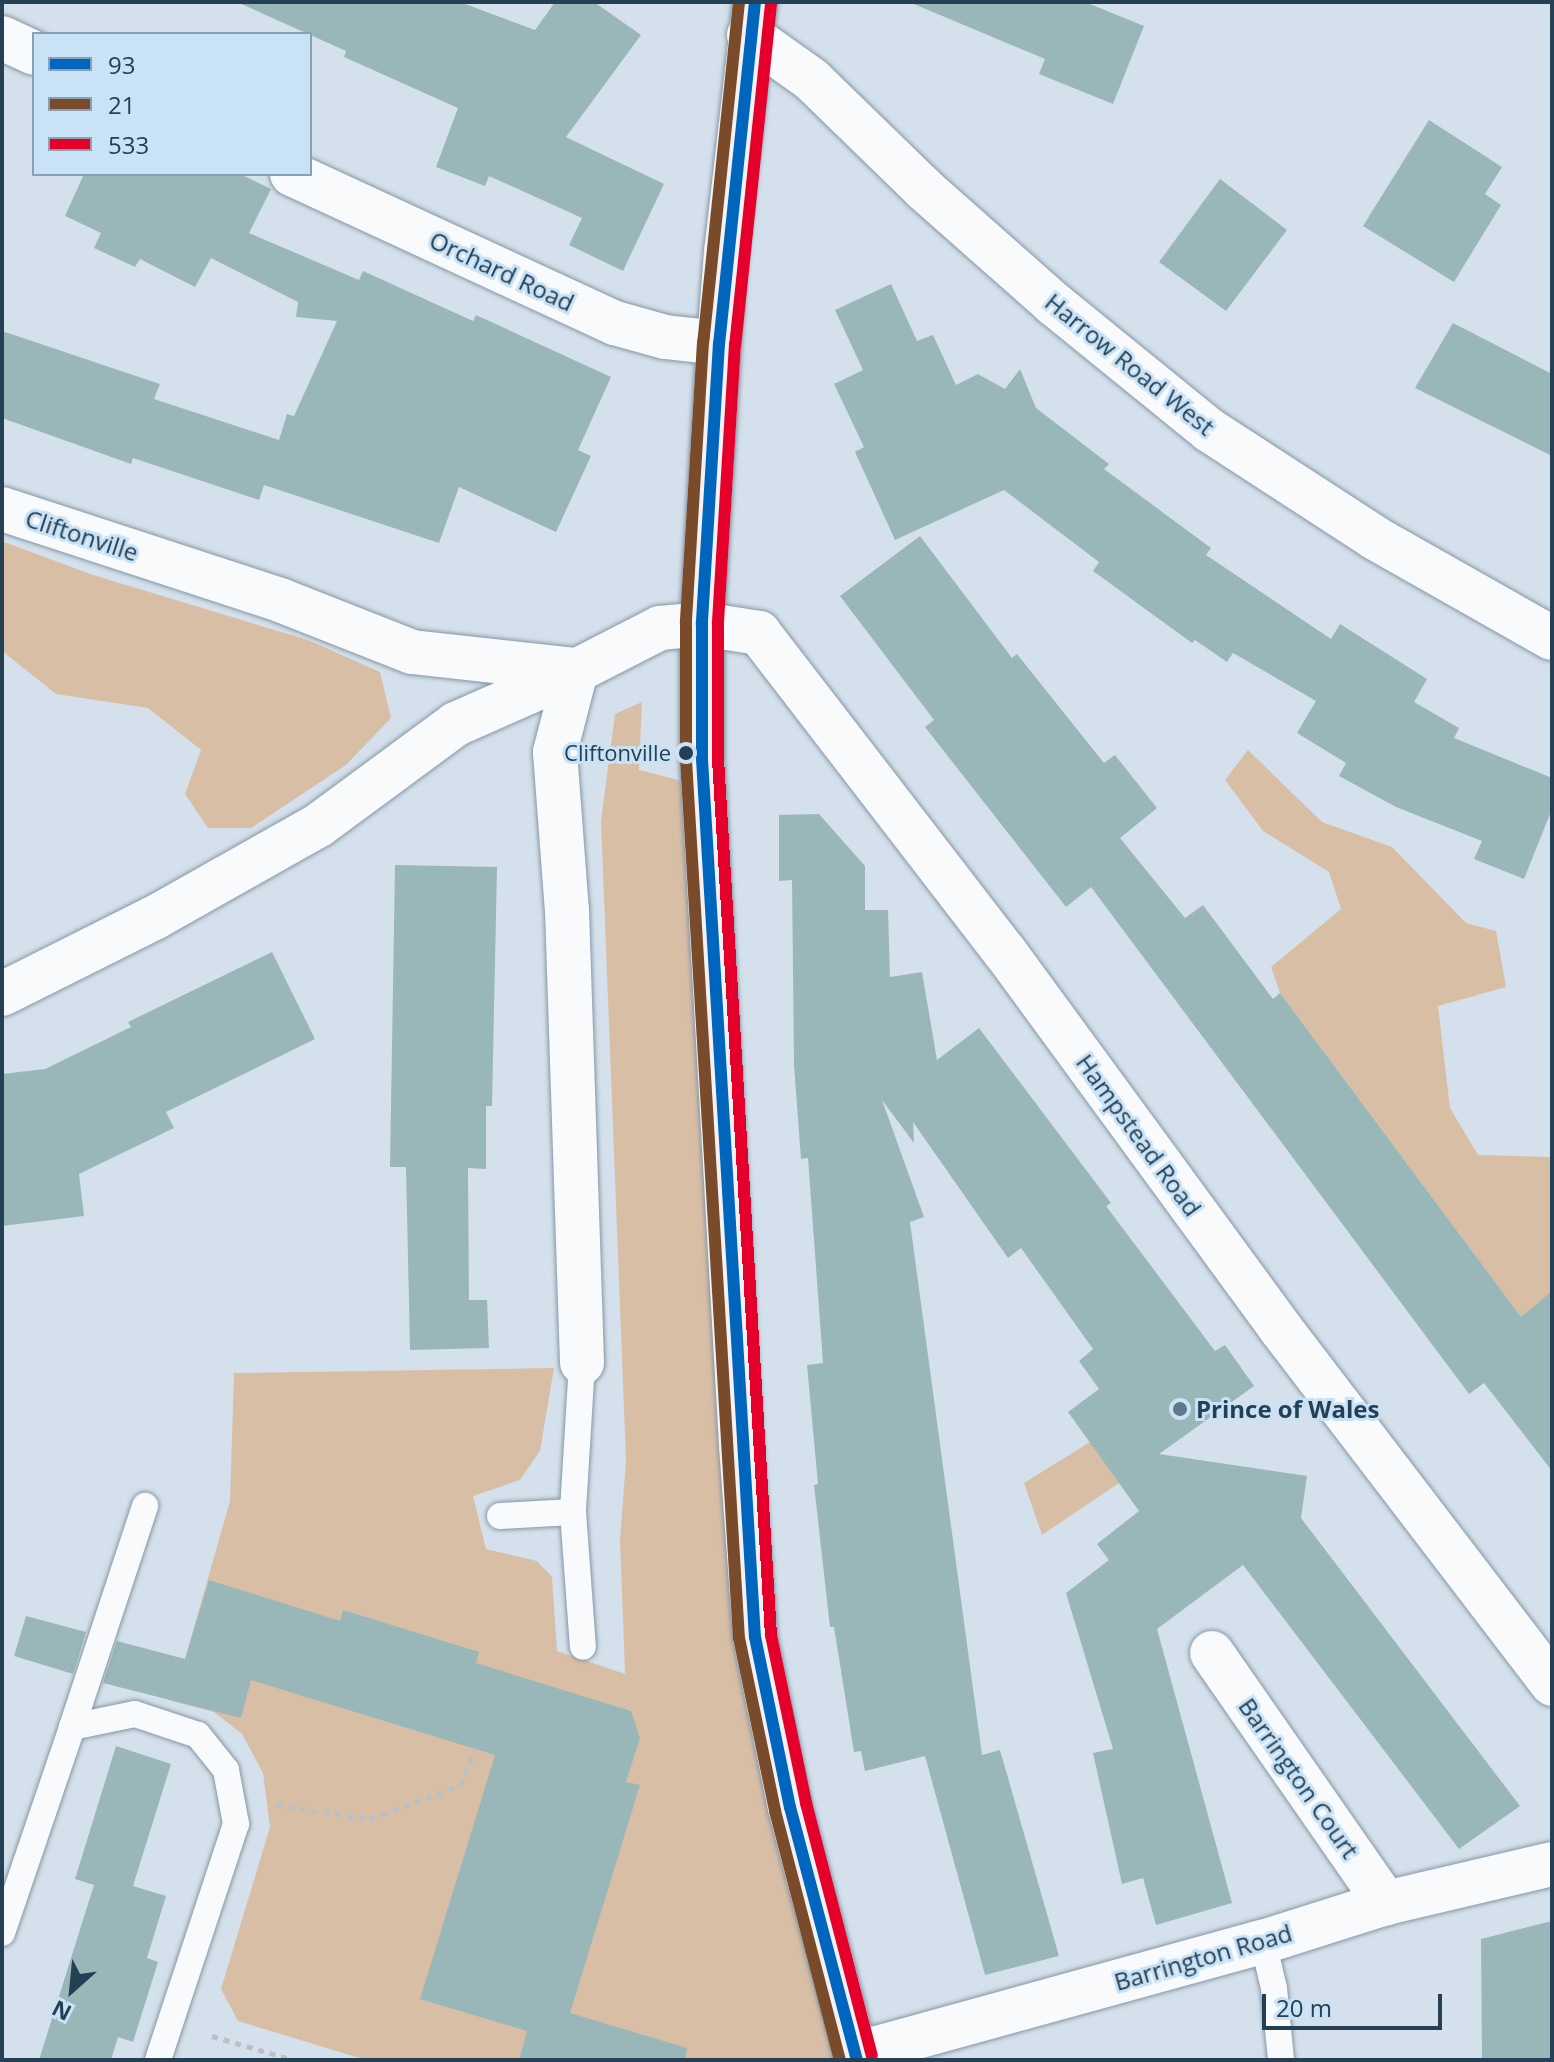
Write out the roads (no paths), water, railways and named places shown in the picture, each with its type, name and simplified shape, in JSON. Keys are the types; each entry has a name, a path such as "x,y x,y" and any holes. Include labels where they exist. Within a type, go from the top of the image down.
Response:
{"main road":[{"path":"752,18 719,343 702,624 702,759 741,1446 755,1637 790,1807 856,2057"}],"street":[{"name":"Harrow Road West","path":"752,18 924,189 1054,304 1209,430 1375,538 1552,638"},
{"path":"2,38 32,52"},
{"name":"Orchard Road","path":"296,176 615,323 665,337 719,343"},
{"name":"Cliftonville","path":"2,509 280,600 412,652 576,671"},
{"path":"2,994 154,918 319,825 456,724 576,671 660,628 702,624"},
{"name":"Hampstead Road","path":"702,624 759,633 1005,952 1281,1329 1552,1684"},
{"path":"576,671 555,752 567,910 582,1363"},
{"name":"Barrington Court","path":"1212,1653 1386,1903"},
{"name":"Barrington Road","path":"856,2057 1263,1942 1386,1903 1552,1864"}],"lane":[{"path":"582,1363 573,1512 583,1647"},
{"path":"2,1933 145,1506"},
{"path":"500,1516 573,1512"},
{"path":"72,1727 135,1714 198,1735 226,1770 236,1824 158,2060"},
{"path":"1263,1942 1274,1988 1281,2060"}],"place":[{"name":"Cliftonville","path":"686,753"},
{"name":"Prince of Wales","path":"1180,1409"}]}
